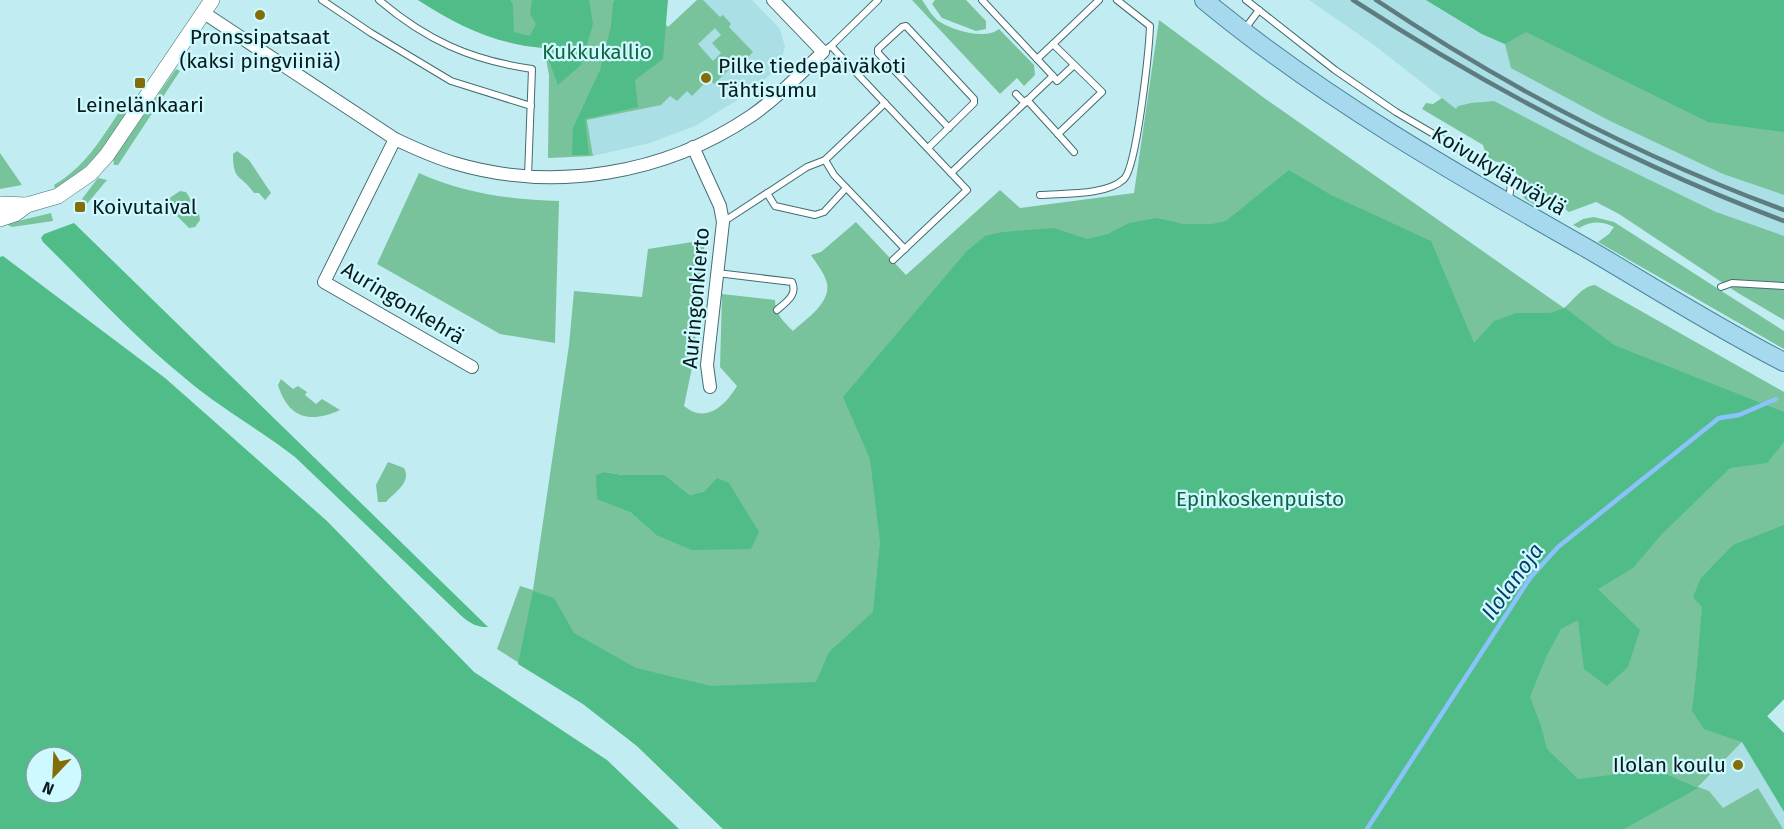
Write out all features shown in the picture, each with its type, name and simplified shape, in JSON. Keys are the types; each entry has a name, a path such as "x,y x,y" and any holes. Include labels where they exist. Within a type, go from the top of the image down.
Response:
{"main road":[{"name":"Koivukylänväylä","path":"1204,0 1243,31 1343,102 1506,202 1784,362"}],"street":[{"path":"0,204 27,205 58,196 92,173 107,155 208,7 395,139 454,163 494,172 568,177 604,174 654,163 693,147 751,116 794,81 827,49 773,0"},
{"name":"Auringonkehrä","path":"395,139 324,282 472,367"},
{"name":"Auringonkierto","path":"693,147 720,206 723,222 707,365 710,387"},
{"path":"0,219 15,214 27,205"}],"lane":[{"path":"322,0 371,33 451,81 531,106"},
{"path":"379,0 441,43 498,64 532,69 528,176"},
{"path":"879,0 827,49 885,103 967,190 893,260"},
{"path":"982,0 1057,81 1073,66"},
{"path":"1037,59 1099,0"},
{"path":"1040,195 1104,189 1125,179 1133,161 1149,50 1150,26 1117,0"},
{"path":"1246,0 1335,70 1396,112 1507,177 1511,183 1511,190 1506,202"},
{"path":"1243,31 1259,10"},
{"path":"928,148 949,128 974,103 974,99 906,26 902,27 878,50 878,53 949,128"},
{"path":"1053,44 1102,92 1058,134"},
{"path":"951,173 1053,76"},
{"path":"1016,94 1026,101 1074,152"},
{"path":"723,222 807,167 825,160 885,103"},
{"path":"825,160 834,175 904,249"},
{"path":"767,193 775,206 815,216 824,212 846,188"},
{"path":"717,273 792,282 794,293 777,310"},
{"path":"1721,287 1732,283 1784,286"}],"shaded area":[{"name":"Pilke tiedepäiväkoti Tähtisumu","path":"697,0 752,0 780,29 785,47 781,62 752,91 695,126 650,143 593,156 587,120 641,108 668,27"},
{"path":"1309,0 1426,0 1482,34 1577,75 1784,174 1784,250 1476,125 1374,45"},
{"name":"Ilolan koulu","path":"1742,742 1784,812 1784,829 1624,829 1698,788"}],"green space":[{"name":"Kukkukallio","path":"418,0 644,0 668,27 697,0 703,0 720,17 723,15 731,24 729,27 753,52 744,61 741,58 714,84 709,79 692,96 687,91 677,101 670,96 661,105 587,120 593,156 548,158 549,75 544,48 494,38","holes":["715,28 721,35 712,43 721,53 713,61 698,44"]},
{"path":"418,0 510,0 513,5 514,32 530,36 536,24 530,14 532,0 589,0 593,24 581,65 558,85 544,48 526,46 478,32"},
{"path":"615,0 668,0 663,59 635,80 638,107 585,119 589,155 572,155 573,128 600,70"},
{"path":"912,0 922,0 937,20 954,28 978,34 986,34 999,29 1034,65 1035,75 1024,86 1017,78 1000,94"},
{"path":"935,0 966,0 986,21 986,29 976,31 942,18 932,4"},
{"path":"1426,0 1784,0 1784,195 1723,174 1608,120 1511,68 1505,44 1482,34"},
{"path":"1426,0 1784,0 1784,132 1708,122 1526,32 1505,44 1482,34"},
{"name":"Epinkoskenpuisto","path":"1159,20 1267,100 1564,308 1582,291 1595,285 1784,392 1784,699 1698,787 1709,791 1723,808 1758,788 1783,829 723,829 637,746 583,704 497,649 520,586 533,590 569,345 574,291 642,297 648,249 705,240 693,363 684,406 692,411 707,413 721,406 737,386 720,367 722,294 775,300 778,314 793,331 817,309 826,295 826,280 811,255 821,252 856,222 906,275 1000,190 1020,208 1134,193","holes":["605,472 623,475 665,475 690,495 705,491 656,535 630,512"]},
{"path":"176,69 180,71 118,165 114,165 113,159"},
{"path":"1442,98 1456,109 1458,106 1471,103 1494,101 1716,212 1784,236 1784,320 1738,293 1619,214 1596,202 1569,212 1549,196 1542,208 1528,201 1522,195 1518,175 1513,169 1492,160 1483,145 1422,109 1426,103 1433,104"},
{"path":"121,109 126,113 96,156 77,174 55,189 54,185 84,161"},
{"path":"237,151 249,160 271,193 265,200 259,193 254,193 236,173 233,154"},
{"path":"0,153 22,185 0,189"},
{"name":"Epinkoskenpuisto","path":"1289,170 1331,195 1431,241 1474,343 1494,321 1516,313 1550,313 1565,308 1614,345 1784,412 1784,442 1767,463 1730,468 1661,535 1633,568 1598,589 1640,630 1628,667 1607,686 1584,669 1578,620 1561,629 1546,657 1530,697 1547,749 1578,779 1626,773 1663,773 1698,788 1624,829 723,829 637,746 583,704 518,664 533,591 554,598 574,633 636,668 711,686 816,682 829,652 873,612 880,542 870,459 843,397 966,252 985,236 1003,232 1054,228 1087,239 1108,234 1129,223 1157,218 1183,224 1212,224 1226,221"},
{"path":"419,173 452,186 487,194 559,201 555,343 500,334 377,264"},
{"path":"98,178 107,180 86,205 82,199"},
{"path":"180,191 186,192 199,213 200,220 195,227 189,228 168,207 168,199"},
{"path":"51,213 53,221 12,227 6,224"},
{"path":"1594,217 1614,222 1784,331 1784,349 1598,242 1614,227 1596,223 1579,228 1573,225 1583,219"},
{"path":"74,223 488,627 476,625 462,617 295,457 199,390 131,330 43,242 41,238 44,234"},
{"path":"3,256 165,378 327,521 474,672 607,760 679,829 0,829 0,257"},
{"path":"281,379 293,389 298,386 307,392 305,395 316,404 322,399 340,410 319,417 301,415 288,405 282,396 278,385"},
{"path":"388,462 404,468 406,478 386,502 378,502 376,485"},
{"path":"605,472 623,475 665,475 690,495 705,491 717,478 729,483 759,532 751,549 692,550 656,535 630,512 597,499 596,475"},
{"path":"1784,525 1784,699 1767,716 1784,733 1784,812 1742,742 1704,729 1692,711 1702,607 1693,597 1701,578 1733,545"}],"waterway":[{"name":"Ilolanoja","path":"1367,829 1530,578 1558,547 1719,418 1739,415 1776,399"}],"railway":[{"path":"1353,0 1456,64 1562,122 1672,175 1784,221"},
{"path":"1376,0 1473,61 1574,117 1677,167 1784,210"}],"place":[{"name":"Pronssipatsaat (kaksi pingviiniä)","path":"260,15"},
{"name":"Pilke tiedepäiväkoti Tähtisumu","path":"706,78"},
{"name":"Leinelänkaari","path":"140,83"},
{"name":"Koivutaival","path":"80,207"},
{"name":"Ilolan koulu","path":"1738,765"}]}
